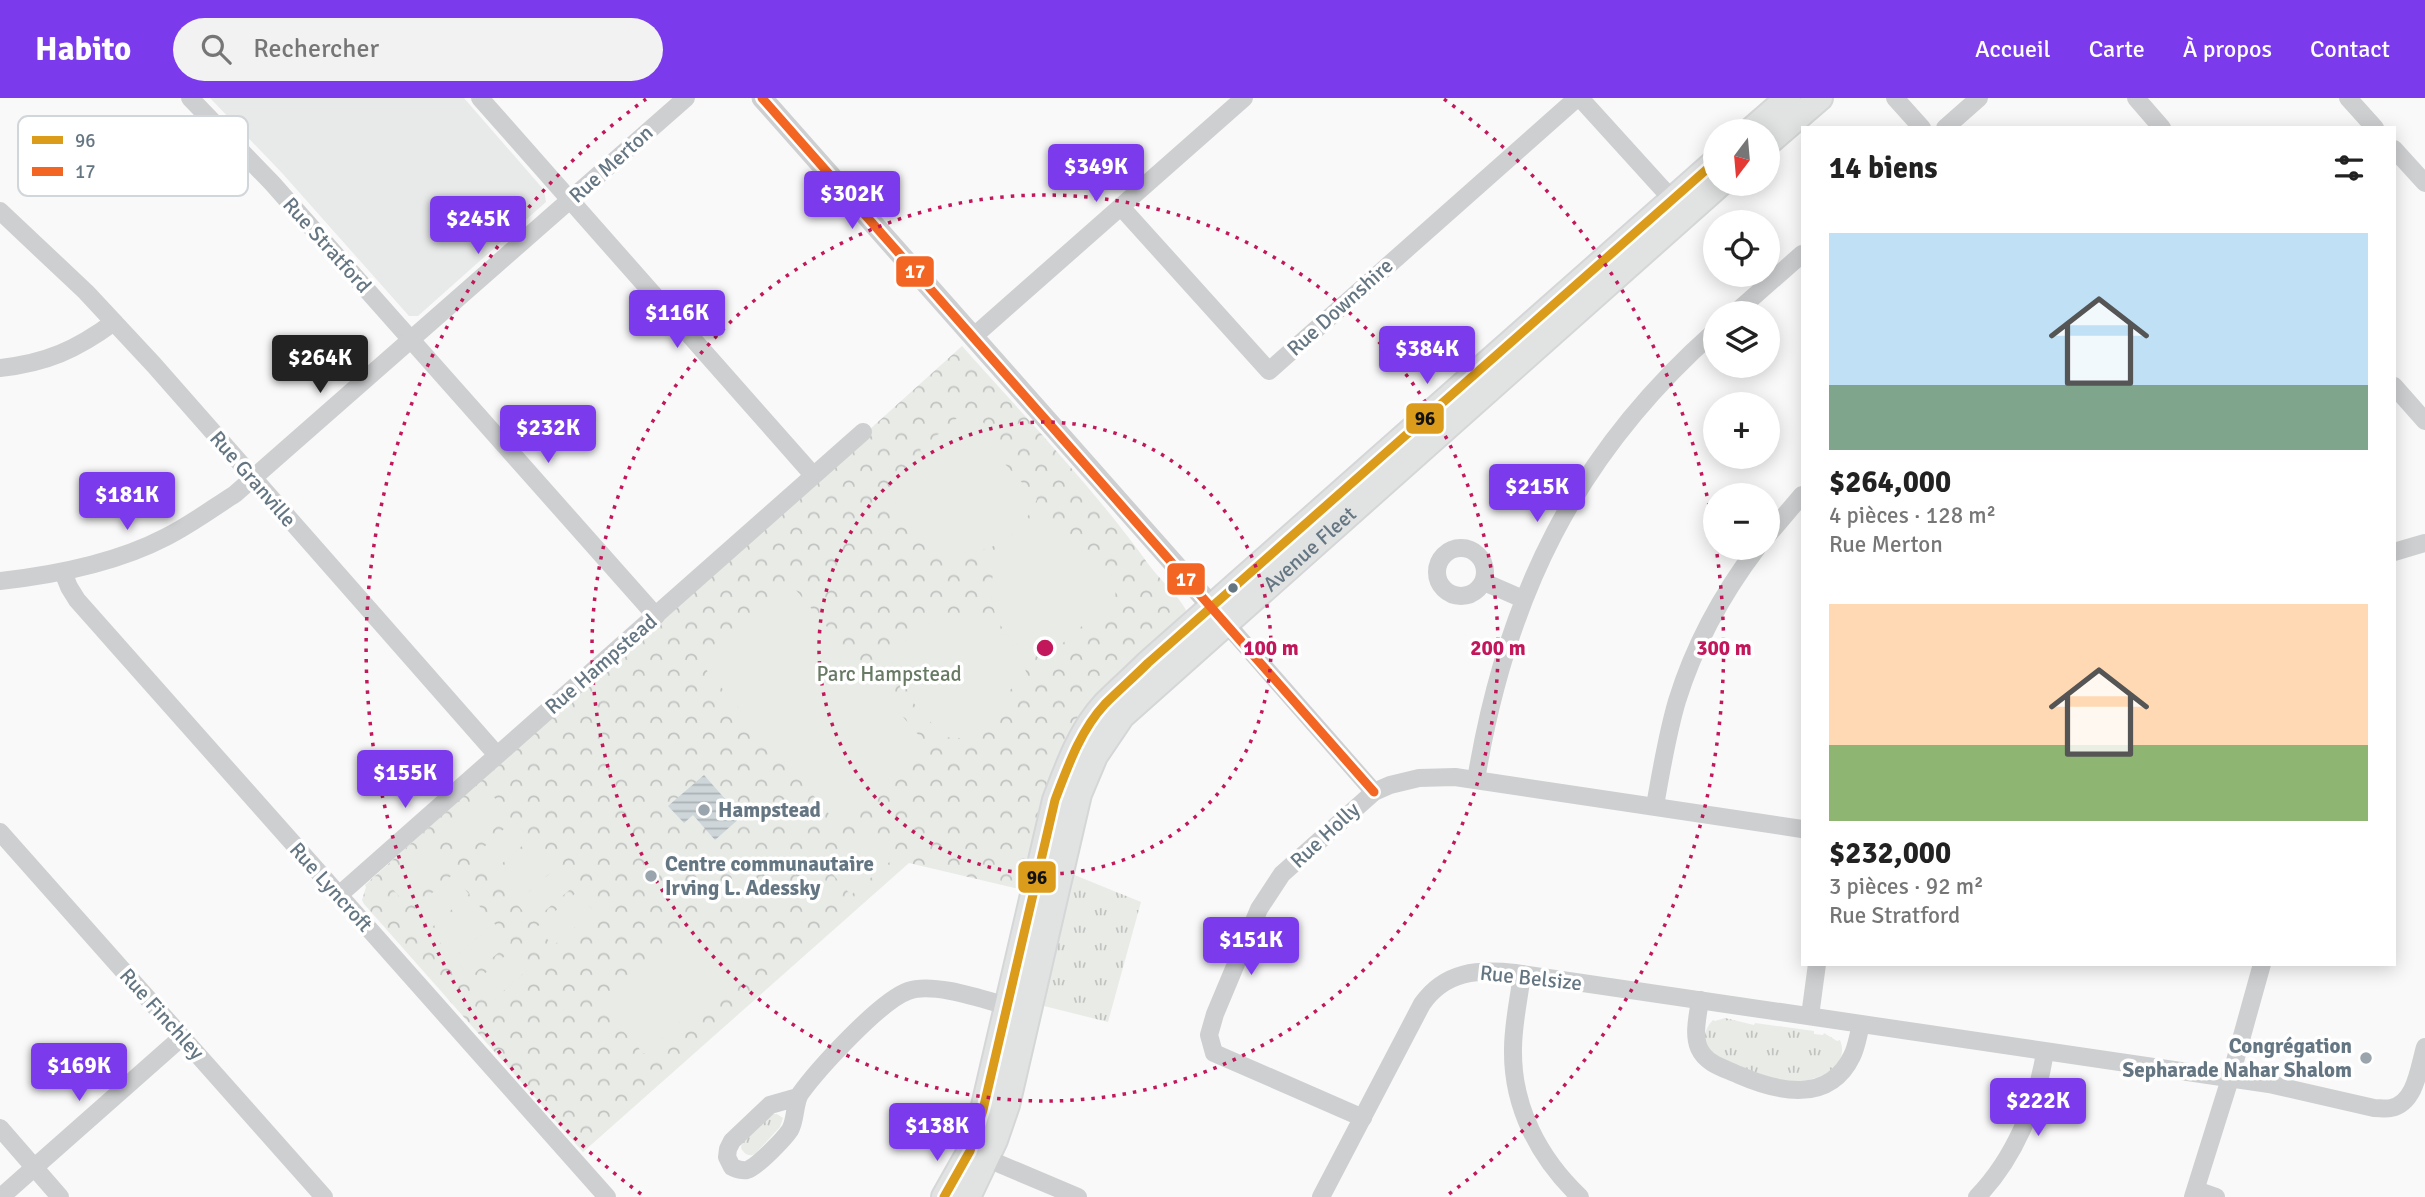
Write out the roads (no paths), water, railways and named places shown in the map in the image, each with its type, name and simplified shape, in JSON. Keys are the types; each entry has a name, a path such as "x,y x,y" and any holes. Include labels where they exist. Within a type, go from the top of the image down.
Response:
{"main road":[{"path":"1764,119 1788,98"},
{"path":"1780,133 1820,98"},
{"name":"Avenue Fleet","path":"968,1197 978,1155 983,1110 1018,1009 1055,800 1069,761 1089,725 1104,705 1218,614 1679,207 1703,177"},
{"name":"Avenue Fleet","path":"1679,207 1703,194"},
{"name":"Avenue Fleet","path":"944,1197 978,1155"}],"street":[{"name":"Rue Stratford","path":"190,98 208,116"},
{"path":"480,98 813,475"},
{"name":"Rue Merton","path":"0,581 63,572 166,537 235,494 686,98"},
{"path":"762,98 1374,792"},
{"path":"973,337 1244,98"},
{"path":"1578,98 1679,207"},
{"name":"Rue Downshire","path":"1121,207 1269,371 1578,98"},
{"path":"1895,98 1920,126"},
{"path":"1947,126 1979,98"},
{"path":"2136,98 2160,126"},
{"path":"2348,98 2373,126"},
{"path":"2396,151 2425,183"},
{"name":"Rue Stratford","path":"248,157 656,616"},
{"name":"Rue Granville","path":"0,211 86,292 154,365 497,755"},
{"path":"1749,301 1801,255"},
{"path":"0,368 53,358 114,322"},
{"path":"1476,780 1488,712 1523,599 1560,521 1604,451 1655,389 1703,343"},
{"path":"2396,388 2425,421"},
{"name":"Rue Hampstead","path":"339,895 863,432"},
{"path":"1780,521 1801,496"},
{"path":"2396,551 2425,543"},
{"path":"1655,806 1670,728 1688,672 1726,594 1749,560"},
{"name":"Rue Lyncroft","path":"63,572 68,587 77,600 607,1197"},
{"path":"1484,582 1523,599"},
{"name":"Rue Holly","path":"1363,1118 1214,1053 1209,1035 1244,944 1269,892 1301,855 1374,792 1390,785 1445,776 1801,829"},
{"name":"Rue Finchley","path":"0,832 324,1197"},
{"path":"1810,1016 1817,966"},
{"path":"2216,1197 2195,1194 2261,966"},
{"name":"Rue Belsize","path":"1321,1197 1415,1016 1433,991 1451,978 1470,972 1489,970 1522,974 2230,1079 2295,1089 2374,1108 2392,1108 2403,1103 2411,1093 2425,1047"},
{"path":"1522,974 1513,1049 1513,1074 1521,1107 1545,1157 1560,1178 1580,1197"},
{"path":"798,1097 825,1062 894,998 908,991 938,990 1018,1009"},
{"path":"1700,1000 1696,1035 1703,1055 1712,1063 1757,1083 1791,1091 1821,1086 1845,1069 1855,1049 1861,1024"},
{"path":"1,1197 182,1037"},
{"path":"1976,1197 2000,1168 2028,1115 2041,1080 2045,1052"},
{"path":"0,1128 60,1197"},
{"path":"978,1155 1079,1197"}],"place":[{"name":"Hampstead","path":"704,810"},
{"name":"Centre communautaire Irving L. Adessky","path":"651,876"},
{"name":"Congrégation Sepharade Nahar Shalom","path":"2366,1058"}],"park label":[{"name":"Parc Hampstead","path":"889,674"}]}
